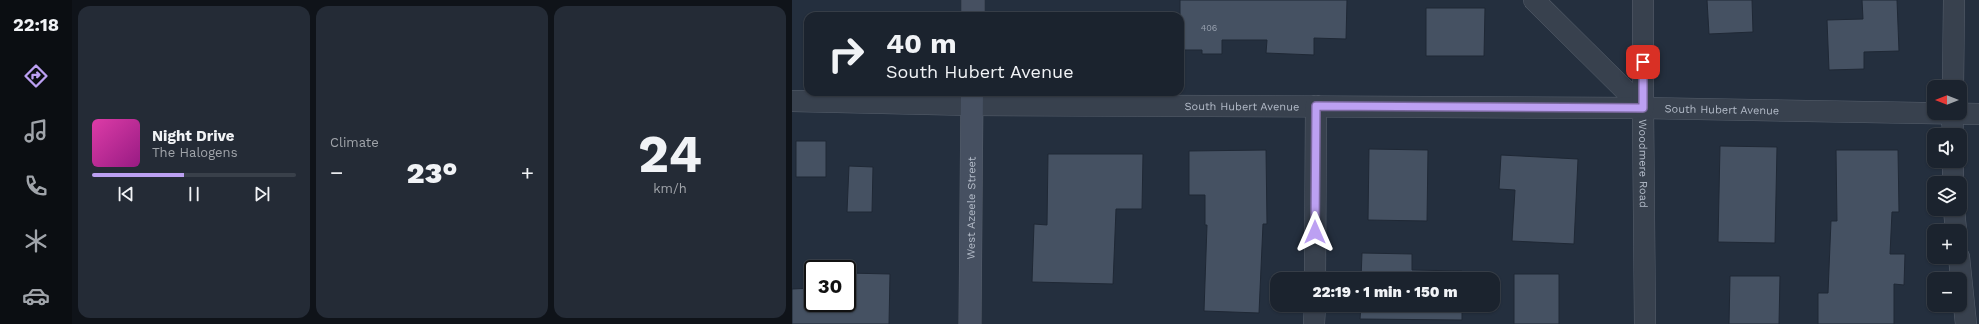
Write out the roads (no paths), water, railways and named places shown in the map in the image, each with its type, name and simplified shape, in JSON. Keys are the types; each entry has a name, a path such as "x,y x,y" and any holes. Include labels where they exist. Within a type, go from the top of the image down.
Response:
{"street":[{"path":"973,0 973,12"},
{"name":"Woodmere Road","path":"1534,0 1643,108 1645,324"},
{"path":"1643,0 1643,108"},
{"path":"1953,80 1954,0"},
{"name":"South Hubert Avenue","path":"792,101 972,98 1316,106 1643,108 1927,113"},
{"name":"West Azeele Street","path":"970,324 972,98"},
{"path":"1315,272 1316,106"},
{"name":"South Hubert Avenue","path":"1967,114 1979,114"},
{"path":"1960,264 1966,324"},
{"path":"1314,324 1315,312"}]}
